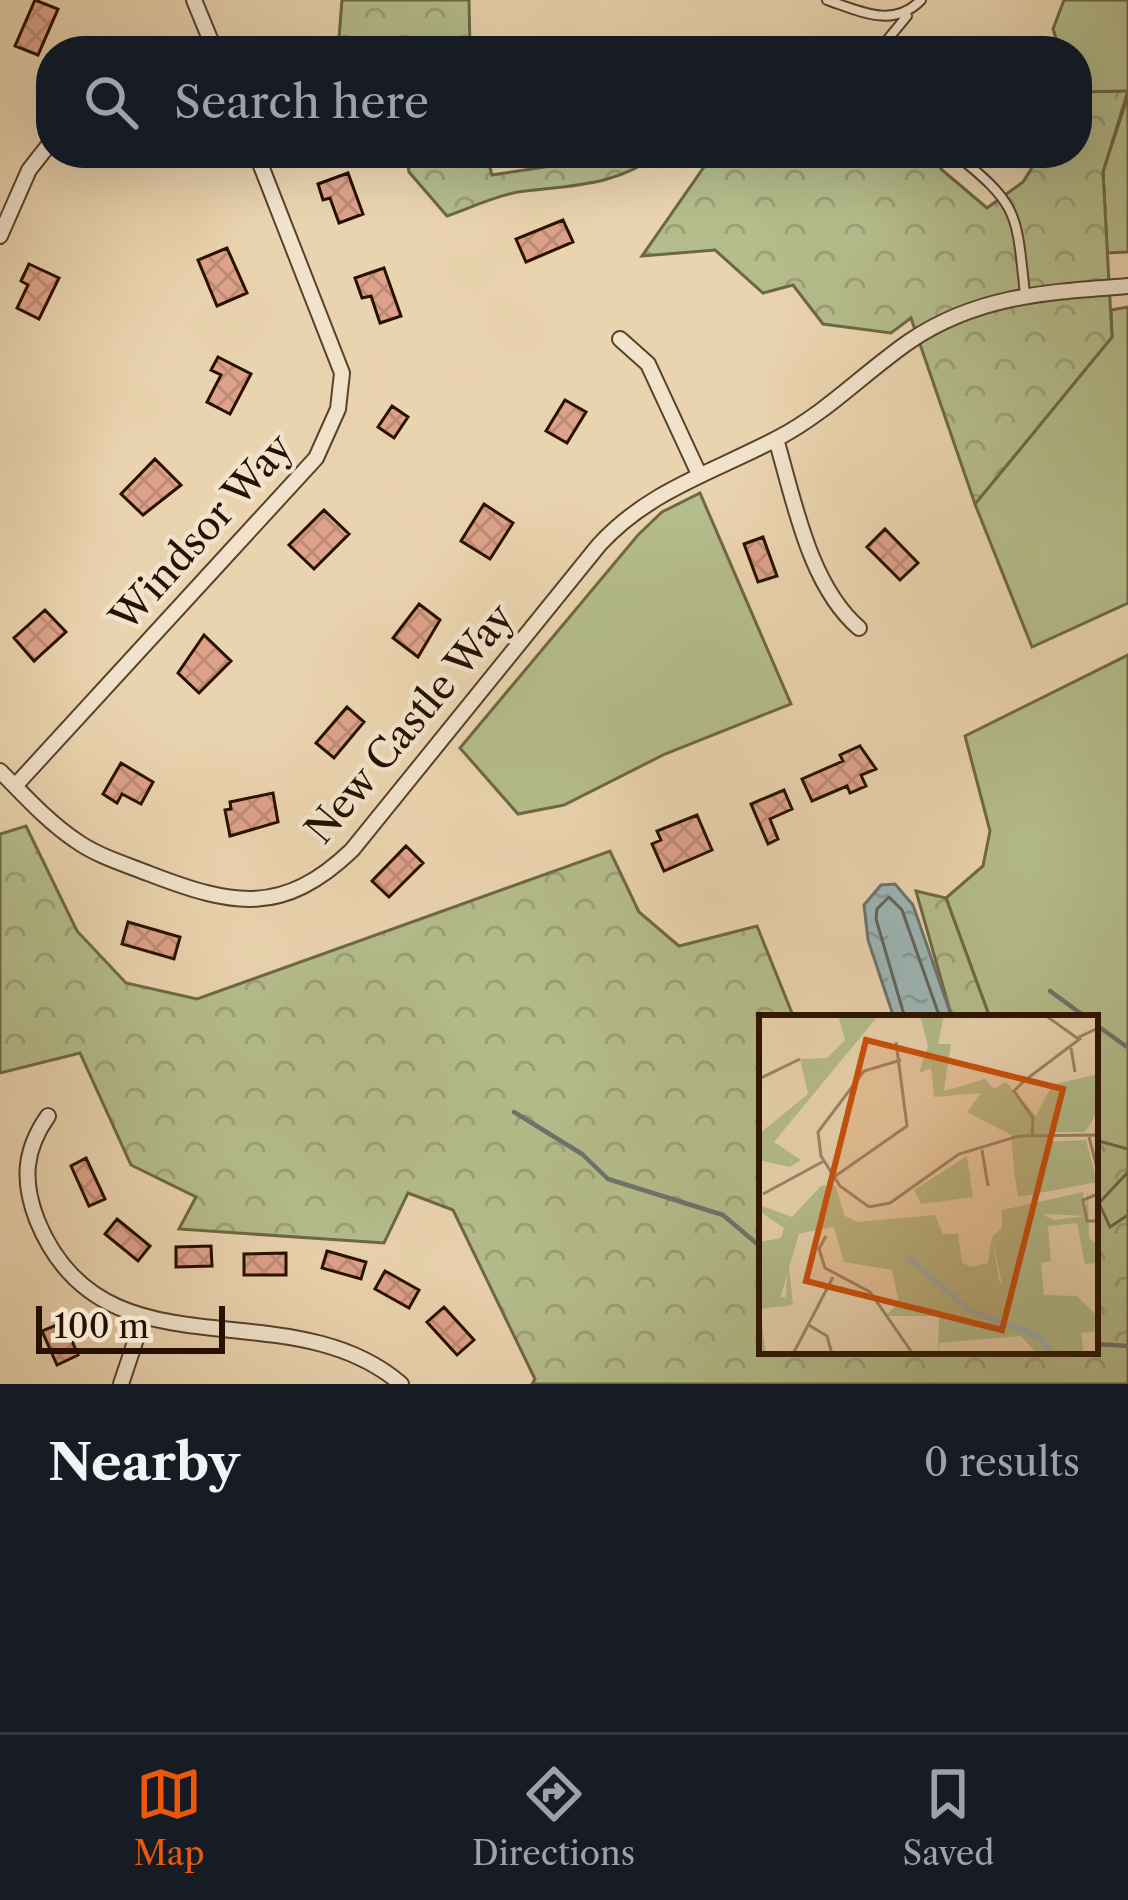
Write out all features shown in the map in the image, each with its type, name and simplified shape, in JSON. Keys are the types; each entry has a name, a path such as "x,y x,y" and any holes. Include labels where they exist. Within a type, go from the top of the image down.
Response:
{"street":[{"path":"194,0 209,36"},
{"path":"0,236 36,161"},
{"name":"Windsor Way","path":"15,786 316,458 330,434 342,374 262,168"},
{"name":"New Castle Way","path":"0,771 77,842 178,885 242,902 295,892 327,873 352,850 615,527 657,495 776,439 931,328 992,301 1128,286"},
{"path":"620,339 648,364 699,474"},
{"path":"776,439 800,517 834,601 859,628"},
{"path":"48,1116 26,1167 43,1234 59,1264 85,1291 141,1324 188,1334 322,1343 361,1356 400,1384"},
{"path":"121,1384 141,1324"}],"lane":[{"path":"826,0 886,17 911,10"},
{"path":"890,36 921,0"},
{"path":"973,168 1014,211 1025,294"}],"green space":[{"path":"342,0 469,0 470,36 339,36"},
{"path":"1064,0 1128,0 1128,91 1092,95 1092,36 1055,36 1053,29"},
{"path":"1128,91 1103,172 1112,337 975,504 911,318 891,333 823,324 793,285 763,293 715,250 642,256 703,168 941,168 987,208 1023,182 1032,168 1092,168 1092,92"},
{"path":"1128,96 1128,252 1107,253 1103,171"},
{"path":"408,168 490,168 492,175 538,168 634,168 574,186 509,194 447,216"},
{"path":"1128,307 1128,603 1032,647 975,504 1112,337 1111,310"},
{"path":"700,493 791,704 665,754 564,805 518,814 460,748 638,535 662,512"},
{"path":"1128,655 1128,1215 1110,1228 1098,1209 1098,1015 989,1015 946,898 983,866 990,831 965,736"},
{"path":"26,826 77,931 126,983 197,999 610,851 639,912 679,946 757,926 793,1015 759,1015 759,1354 1098,1354 1098,1141 1128,1149 1128,1172 1099,1203 1110,1227 1128,1215 1128,1384 532,1384 535,1379 453,1210 408,1193 384,1243 179,1229 196,1197 131,1165 80,1053 0,1073 0,834"},
{"path":"916,891 946,898 989,1015 951,1015"}],"water":[{"path":"895,884 913,905 951,1015 893,1015 868,940 864,905 881,885"}],"building":[{"path":"35,0 58,9 46,36 36,36 36,54 15,46"},
{"path":"348,173 363,214 339,223 330,198 323,200 318,184"},
{"path":"563,220 573,242 526,262 516,239"},
{"path":"227,248 247,293 217,306 198,260"},
{"path":"29,264 59,278 39,319 17,308 28,285 21,281"},
{"path":"384,268 401,316 380,323 371,296 362,298 355,278"},
{"path":"218,357 251,374 230,414 207,402 221,375 211,370"},
{"path":"565,400 586,412 567,443 546,431"},
{"path":"392,406 408,417 394,438 378,427"},
{"path":"155,459 181,485 143,515 121,494"},
{"path":"484,504 513,523 490,559 461,541"},
{"path":"324,510 349,534 314,569 289,545"},
{"path":"885,529 918,563 900,580 867,547"},
{"path":"763,537 777,576 758,582 744,544"},
{"path":"419,604 440,620 418,657 393,638"},
{"path":"45,610 66,632 34,661 14,638"},
{"path":"204,635 231,661 199,693 178,673"},
{"path":"347,707 364,722 334,758 316,743"},
{"path":"860,746 876,769 861,775 866,786 850,793 847,786 812,801 802,779 843,761 840,755"},
{"path":"121,763 153,782 141,804 122,794 117,803 103,794"},
{"path":"784,790 792,809 770,819 778,839 768,844 751,804"},
{"path":"273,793 278,822 230,836 225,810 231,809 230,802"},
{"path":"697,815 712,850 664,871 652,844 661,840 657,831"},
{"path":"406,846 423,863 389,897 372,881"},
{"path":"128,922 180,937 174,959 122,944"},
{"path":"86,1158 105,1199 89,1206 71,1166"},
{"path":"117,1219 150,1246 138,1261 105,1234"},
{"path":"211,1246 212,1266 176,1267 176,1247"},
{"path":"327,1251 366,1262 361,1279 322,1268"},
{"path":"286,1253 286,1275 244,1275 244,1254"},
{"path":"385,1271 419,1290 409,1308 375,1289"},
{"path":"444,1307 474,1340 457,1355 427,1322"},
{"path":"64,1322 78,1355 57,1365 42,1331"}],"waterway":[{"path":"1050,991 1083,1015"},
{"path":"1098,1026 1127,1047"},
{"path":"514,1112 582,1154 608,1179 723,1215 759,1245"},
{"path":"1098,1344 1128,1346"}]}
